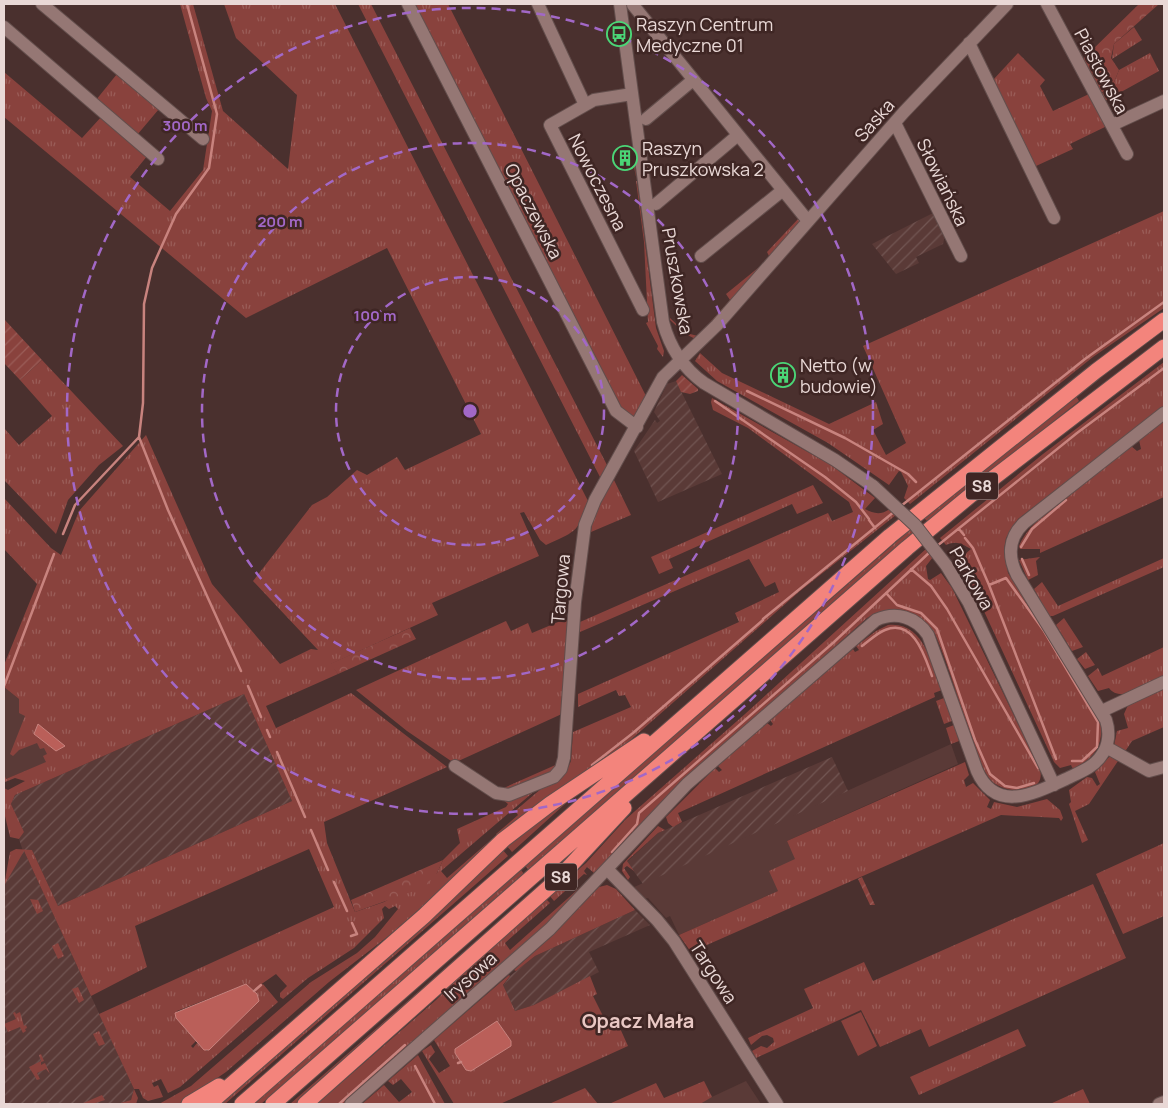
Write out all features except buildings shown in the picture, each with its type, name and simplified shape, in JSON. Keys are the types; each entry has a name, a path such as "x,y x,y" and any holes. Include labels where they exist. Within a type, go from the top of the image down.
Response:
{"highway":[{"name":"S8","path":"209,1104 424,916 503,840 550,804 689,711 944,491 1164,320"},
{"name":"S8","path":"305,1104 558,879 670,757 928,530 1164,346"},
{"path":"242,1104 689,711"},
{"path":"273,1104 670,757"},
{"path":"188,1104 253,1066"}],"street":[{"path":"42,4 203,139"},
{"name":"Opaczewska","path":"408,4 616,411 637,427"},
{"name":"Nowoczesna","path":"538,4 585,105 554,121 551,127 644,310"},
{"path":"626,4 693,80 808,221"},
{"name":"Pruszkowska","path":"584,536 593,504 663,377 680,360 671,344 664,322 632,94 626,4"},
{"name":"Saska","path":"680,360 717,325 894,123 1007,4"},
{"name":"Piastowska","path":"1047,4 1127,154"},
{"path":"4,28 158,159"},
{"path":"970,43 1054,218"},
{"path":"646,119 693,80"},
{"path":"585,105 597,99 632,94"},
{"path":"1112,125 1164,101"},
{"name":"Słowiańska","path":"894,123 961,256"},
{"path":"656,204 738,135"},
{"path":"701,256 783,190"},
{"name":"Parkowa","path":"680,360 690,372 704,383 799,439 873,486 911,521 946,565 969,604 1054,784"},
{"path":"1164,413 1024,523 1012,543 1011,561 1017,575 1102,711 1108,729 1106,747 1148,771 1164,768"},
{"name":"Targowa","path":"455,766 496,793 512,795 551,779 558,774 563,764 575,602 584,536"},
{"name":"Irysowa","path":"351,1104 550,929 687,784 712,761 865,628 887,616 897,615 911,619 922,627 928,635 978,771 986,784 999,794 1016,798 1029,795 1091,766 1099,759 1106,747"},
{"path":"1102,711 1164,682"},
{"name":"Targowa","path":"607,870 657,920 674,941 777,1104"},
{"path":"1159,1104 1164,1102"}],"shaded area":[{"path":"933,213 945,235 943,244 916,257 919,263 896,274 872,244"},
{"path":"676,381 722,474 658,502 634,451 655,420 657,423 660,421 654,412 667,384"},
{"path":"4,687 81,748 4,780"},
{"path":"244,694 292,801 58,906 32,850 24,851 134,1089 131,1100 117,1104 4,1104 4,886 23,851 19,839 24,832 11,804 15,795"},
{"path":"38,724 65,746 56,751 34,734"},
{"path":"951,744 958,764 787,841 796,859 778,891 679,935 670,916 666,918 648,898 644,899 632,888"},
{"path":"832,757 848,791 643,884 627,862 658,833"},
{"path":"635,910 650,925 589,952 599,972 534,1005 515,1011 503,986 510,976 535,956"},
{"path":"246,984 257,994 259,1001 209,1050 204,1050 176,1018 175,1013"},
{"path":"497,1021 511,1041 511,1046 471,1071 466,1070 455,1053 455,1049"},
{"path":"746,1081 761,1104 700,1104 701,1102"}],"green space":[{"path":"180,4 193,4 223,111 288,169 297,95 236,38 224,4 335,4 588,501 581,519 574,530 546,545 540,540 524,512 520,513 539,556 432,603 438,615 331,664 338,674 266,706 276,728 351,693 447,767 324,822 327,843 355,912 384,902 437,873 443,860 460,843 457,829 506,807 508,804 501,798 537,789 441,871 447,878 493,838 496,842 391,934 329,982 226,1072 179,1104 159,1104 191,1086 311,982 357,953 375,937 398,909 395,906 389,909 385,906 382,909 384,918 354,948 308,978 283,999 280,997 280,993 287,986 276,974 253,990 246,984 177,1011 176,1018 196,1041 191,1046 193,1048 197,1043 207,1051 259,1001 255,991 263,984 278,1002 180,1087 168,1093 161,1079 152,1083 154,1087 158,1085 163,1097 148,1101 143,1098 139,1089 134,1089 99,1014 334,907 309,849 135,926 147,967 91,996 24,851 4,886 10,852 16,849 32,850 58,906 292,801 244,694 15,795 11,804 24,832 19,839 10,837 4,812 4,788 8,790 25,781 15,778 5,782 4,774 6,779 46,762 43,756 47,754 44,748 40,749 37,743 19,750 13,756 10,754 25,716 19,713 19,699 4,687 4,665 37,584 4,549 4,498 51,548 61,555 79,511 146,435 212,584 280,664 311,649 318,650 253,581 312,505 327,497 357,470 367,475 397,457 405,470 481,434 387,248 246,318 4,117 4,72 82,138 102,116 148,155 130,177 170,211 203,170 212,111 206,98"},
{"path":"358,4 371,4 608,467 601,479"},
{"path":"415,4 448,4 646,396 635,418 626,416"},
{"path":"1139,4 1159,4 1114,44 1111,58 1119,70 1112,87 1099,94 1082,62"},
{"path":"1134,27 1142,40 1112,59 1114,44"},
{"path":"1018,53 1045,80 1040,86 1053,111 1089,94 1107,126 1070,144 1073,149 1036,166 993,80"},
{"path":"1150,53 1159,71 1103,102 1099,95 1112,87 1119,70"},
{"path":"117,74 159,109 137,135 96,100"},
{"path":"619,150 633,151 633,153 621,155 622,163 634,162 637,181 633,163 621,165"},
{"path":"636,181 656,328 664,351 663,357 657,349 658,346 646,323 648,322 644,242"},
{"path":"1164,211 1164,308 1093,357 910,504 904,498 908,486 901,472 899,471 889,485 828,443 717,381 695,361 700,353 722,373 829,424 876,402 883,424 873,430 886,455 906,443 863,346"},
{"path":"799,218 803,223 697,340 684,333 670,320 670,318 686,333 698,336 730,300 726,294 770,258 767,252"},
{"path":"4,319 42,360 20,380 4,363"},
{"path":"42,360 123,446 99,465 68,500 56,534 4,480 4,428 19,445 52,416 20,380"},
{"path":"1164,362 1164,406 1018,519 1006,538 1004,550 1008,573 1042,624 1101,725 1100,740 1091,757 1073,769 1071,765 1060,768 1054,762 976,594 957,561 971,549 956,543 946,545 940,538 1043,454"},
{"path":"682,375 698,391 690,394 681,392 676,381"},
{"path":"1076,396 1079,401 928,522 924,518"},
{"path":"712,398 831,465 875,498 865,509 878,513 890,509 896,515 800,591 626,744 498,837 496,834 518,815 515,811 542,788 558,781 565,774 571,761 573,732 631,707 625,695 619,696 616,690 578,707 578,694 739,622 735,613 779,592 775,582 765,587 749,559 580,632 580,622 828,513 832,521 853,512 849,502 748,428 713,410"},
{"path":"1164,420 1164,497 1040,553 1040,549 1020,549 1019,546 1026,534 1037,520 1086,479 1131,446 1137,451 1141,449 1139,440"},
{"path":"614,480 631,515 591,532 594,511"},
{"path":"813,485 823,503 797,514 792,504 669,559 673,568 659,574 651,557"},
{"path":"911,529 914,533 529,870 525,866"},
{"path":"927,548 933,557 926,566 928,579 930,580 941,573 952,588 1040,769 1040,778 1037,785 1030,789 1012,790 995,784 989,778 979,759 935,634 921,620 904,611 895,610 876,613 867,618 751,721 594,873 587,867 584,871 587,875 584,874 554,901 549,895 586,863 626,819 745,714"},
{"path":"1040,557 1036,561 1038,575 1028,580 1019,560"},
{"path":"1164,558 1164,567 1053,616 1049,616 1034,589 1042,582 1058,606"},
{"path":"570,617 564,713 454,763 407,731 356,690 506,621 511,631 528,623 532,633"},
{"path":"1064,618 1083,647 1072,651 1056,625"},
{"path":"888,625 900,626 910,630 924,646 942,690 934,693 935,697 678,813 682,822 673,827 668,823 666,817 715,768 719,772 722,770 718,766 767,723 771,726 773,724 770,720 853,649 855,652 859,650 856,646 876,631"},
{"path":"410,628 416,639 338,674 330,664"},
{"path":"1164,647 1164,679 1136,691 1120,694 1109,688 1098,691 1088,676 1098,668 1102,676"},
{"path":"1086,652 1095,665 1085,669 1077,659"},
{"path":"1164,688 1164,727 1132,741 1124,753 1114,746 1117,731 1128,728 1124,714 1128,705"},
{"path":"944,698 952,721 944,724 936,701"},
{"path":"954,725 959,741 951,744 946,728"},
{"path":"1111,755 1120,758 1089,804 1075,811 1088,840 1082,843 1069,804 1071,802 1069,790 1087,777 1092,778 1097,786 1100,784 1095,772"},
{"path":"965,762 969,775 964,780 966,787 973,783 990,800 987,807 991,809 994,802 1017,807 1047,799 1060,810 1063,818 1061,821 1059,818 1001,815 691,952 679,935 778,891 769,871 795,859 787,841"},
{"path":"560,763 557,770 513,792 497,791"},
{"path":"565,804 512,852 506,845 559,806"},
{"path":"658,826 665,830 658,833 627,861 634,871 627,866 624,868 630,877 628,880 622,871 623,864"},
{"path":"1164,843 1164,916 1123,934 1096,874"},
{"path":"502,849 508,856 225,1104 217,1104"},
{"path":"443,860 437,873 425,887 355,912 351,900"},
{"path":"521,870 524,874 261,1104 253,1104"},
{"path":"862,877 875,905 870,905 858,879"},
{"path":"586,882 568,905 345,1104 317,1104 436,1000 480,956 545,898 550,903 505,943 510,950"},
{"path":"1093,884 1126,958 929,1047 921,1029 880,1047 861,1010 756,1058 752,1051 761,1046 767,1048 774,1042 773,1038 767,1035 762,1036 751,1045 748,1038 813,1008 804,989 864,962 873,981"},
{"path":"607,885 616,889 635,910 535,956 516,971 514,970 552,936 599,887"},
{"path":"537,888 297,1104 290,1104"},
{"path":"30,899 38,900 43,911 37,914"},
{"path":"58,943 64,956 58,959 52,946"},
{"path":"509,975 503,985 515,1011 534,1005 590,976 597,994 593,996 610,1030 619,1026 628,1046 500,1104 454,1104 422,1051 431,1045 435,1052 429,1059 439,1073 450,1066 434,1040","holes":["498,1022 511,1041 511,1046 471,1071 466,1070 455,1053 455,1049"]},
{"path":"78,987 84,1000 79,1003 72,989"},
{"path":"15,1012 16,1014 20,1012 24,1026 26,1025 26,1031 23,1033 20,1027 8,1032 4,1024 16,1019 13,1013"},
{"path":"861,1012 877,1046 858,1056 841,1021"},
{"path":"1018,1029 1026,1046 919,1095 910,1077"},
{"path":"99,1031 105,1044 99,1046 93,1034"},
{"path":"41,1054 44,1061 41,1062 41,1065 45,1063 50,1074 46,1069 37,1073 40,1079 37,1080 29,1067 41,1061 39,1055"},
{"path":"418,1055 445,1104 362,1104 384,1085 399,1102 412,1092 401,1079 393,1085 388,1081"},
{"path":"704,1081 712,1097 700,1104 609,1104 656,1083 664,1098"},
{"path":"585,1088 598,1104 549,1104"},
{"path":"134,1089 138,1098 136,1104 117,1104 131,1100"},
{"path":"1083,1089 1090,1104 1050,1104"},
{"path":"102,1095 105,1100 92,1104 81,1104"}],"waterway":[{"path":"63,534 75,505 139,437 143,403 144,304 152,268 176,214 209,168 217,114 187,4"},
{"path":"901,506 1085,359 1164,302"},
{"path":"937,546 1077,433 1164,368"},
{"path":"747,391 845,438 908,474 916,482"},
{"path":"715,401 825,477 856,502 869,519"},
{"path":"139,437 168,510 241,671"},
{"path":"1021,547 1032,529 1066,500"},
{"path":"763,619 895,511"},
{"path":"869,520 875,528"},
{"path":"959,529 964,535"},
{"path":"965,538 973,548 989,585 1056,759"},
{"path":"612,852 637,824 639,813 834,642 931,551"},
{"path":"4,686 54,554"},
{"path":"1022,559 1029,575"},
{"path":"911,569 931,586 947,609 1038,768"},
{"path":"989,585 1006,578 1044,631 1098,722 1097,747 1082,761 1072,761"},
{"path":"886,593 897,605 921,613 937,629 975,740 990,774 1005,786 1017,788 1034,783"},
{"path":"592,765 633,733 763,620"},
{"path":"862,646 885,630 904,629 917,641 932,676"},
{"path":"248,686 261,717"},
{"path":"267,730 270,737"},
{"path":"277,752 305,817"},
{"path":"311,830 328,870"},
{"path":"334,882 347,911"},
{"path":"351,936 357,934 352,923"},
{"path":"254,991 261,985"},
{"path":"339,1104 405,1045"},
{"path":"415,1066 435,1104"}],"place":[{"name":"Raszyn Centrum Medyczne 01","path":"619,34"},
{"name":"Raszyn Pruszkowska 2","path":"625,158"},
{"name":"Netto (w budowie)","path":"783,375"}],"district":[{"name":"Opacz Mała","path":"638,1020"}]}
